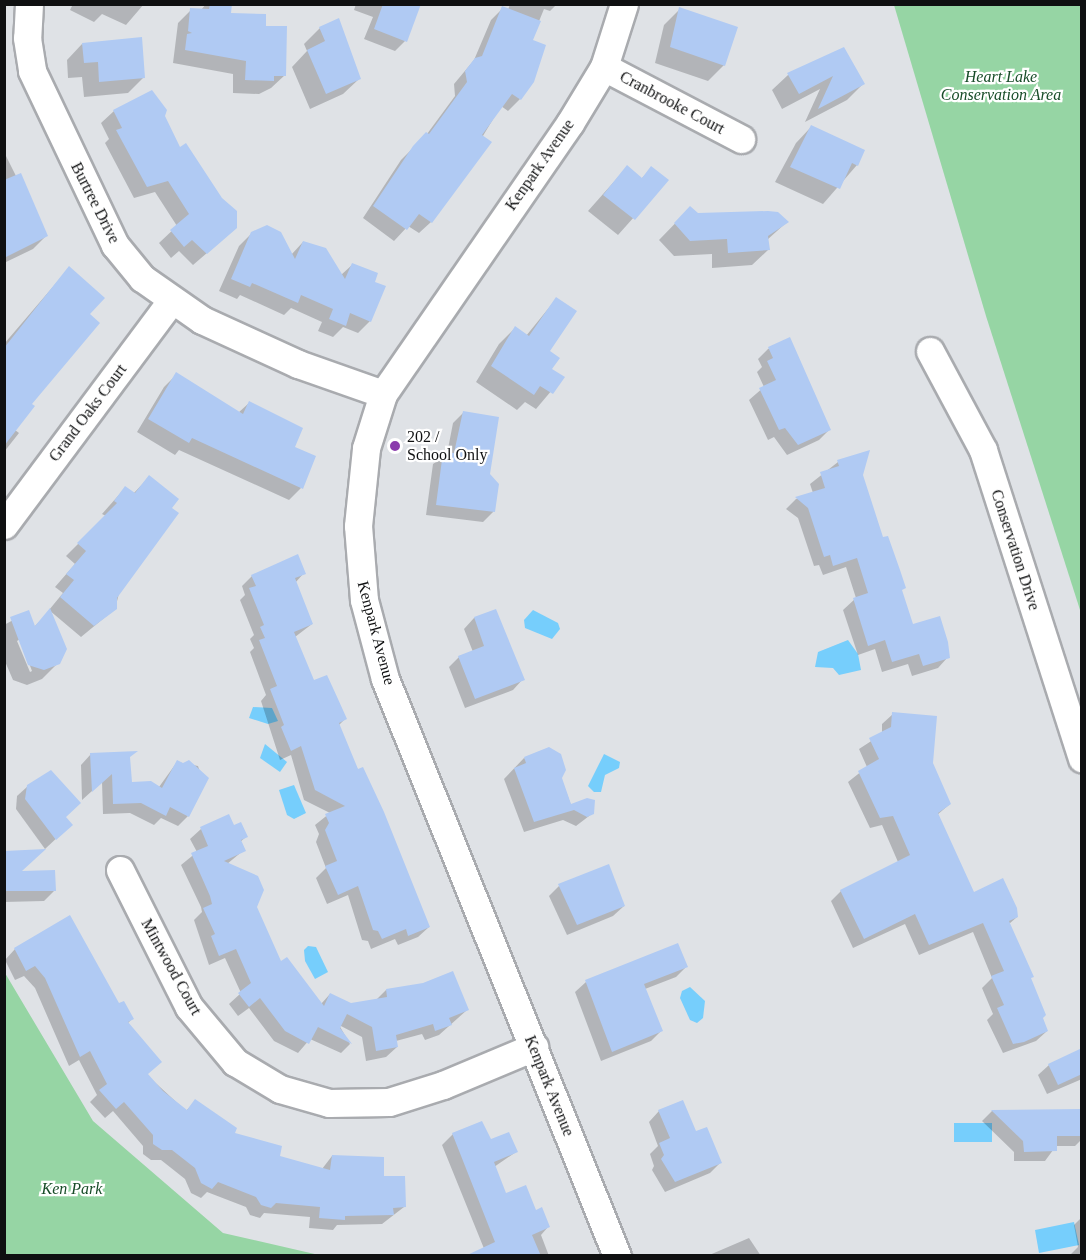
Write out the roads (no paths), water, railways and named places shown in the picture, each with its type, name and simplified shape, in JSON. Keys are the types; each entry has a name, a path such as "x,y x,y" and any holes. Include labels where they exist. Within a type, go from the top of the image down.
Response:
{"street":[{"name":"Burtree Drive","path":"29,4 27,38 32,71 115,245 142,278 171,301 202,320 298,364 383,394"},
{"name":"Kenpark Avenue","path":"617,1256 385,679 364,600 358,560 360,486 366,448 383,394 570,123 604,67 624,4"},
{"name":"Cranbrooke Court","path":"604,67 741,139"},
{"name":"Grand Oaks Court","path":"4,525 171,301"},
{"name":"Conservation Drive","path":"930,351 983,450 1082,758"},
{"name":"Mintwood Court","path":"120,870 189,1007 236,1062 280,1089 329,1103 389,1102 443,1085 534,1047"}],"water":[{"path":"533,610 558,623 560,629 552,639 525,628 524,620"},
{"path":"848,640 858,654 861,670 839,675 833,668 815,667 818,652"},
{"path":"253,707 272,708 278,721 268,724 249,718"},
{"path":"265,744 287,762 280,772 260,758"},
{"path":"604,754 620,762 619,768 605,775 601,792 594,792 588,786"},
{"path":"294,785 306,813 294,819 287,815 279,790"},
{"path":"308,946 316,947 328,972 315,979 305,961 304,950"},
{"path":"690,987 705,1001 703,1018 697,1023 690,1020 680,998 682,991"},
{"path":"954,1123 992,1123 992,1142 954,1142"},
{"path":"1074,1222 1079,1245 1039,1253 1035,1230"}],"place":[{"name":"202 / School Only","path":"395,446"}],"park label":[{"name":"Heart Lake Conservation Area","path":"1001,86"},
{"name":"Ken Park","path":"72,1189"}]}
